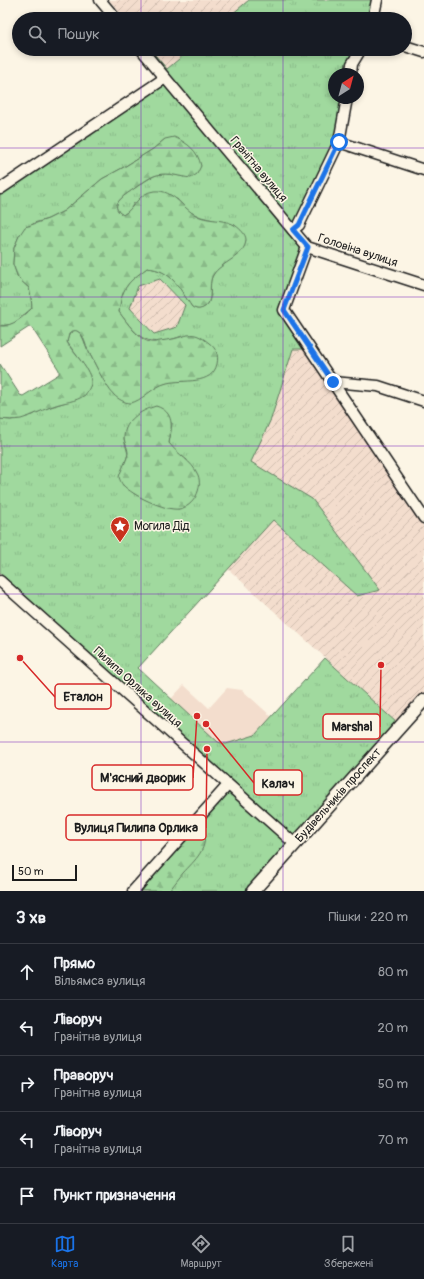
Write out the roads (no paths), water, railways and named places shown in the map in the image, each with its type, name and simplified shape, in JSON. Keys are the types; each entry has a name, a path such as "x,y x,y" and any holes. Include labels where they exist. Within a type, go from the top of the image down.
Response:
{"main road":[{"name":"Будівельників проспект","path":"253,891 424,700"}],"street":[{"path":"100,0 110,12"},
{"path":"374,12 377,0"},
{"path":"412,48 424,52"},
{"name":"Гранітна вулиця","path":"147,56 308,247"},
{"path":"352,68 352,64 357,56"},
{"path":"0,189 165,78"},
{"path":"293,230 299,225 339,142 346,104"},
{"path":"339,142 424,170"},
{"path":"308,247 284,310 424,518"},
{"name":"Головіна вулиця","path":"308,247 424,285"},
{"path":"333,382 378,386 424,401"},
{"name":"Пилипа Орлика вулиця","path":"0,581 294,844"},
{"path":"133,891 228,785"}],"place":[{"name":"Могила Дiд","path":"120,543"},
{"name":"Еталон","path":"20,658"},
{"name":"Marshal","path":"381,665"},
{"name":"М'ясний дворик","path":"197,716"},
{"name":"Калач","path":"206,724"},
{"name":"Вулиця Пилипа Орлика","path":"207,749"}]}
